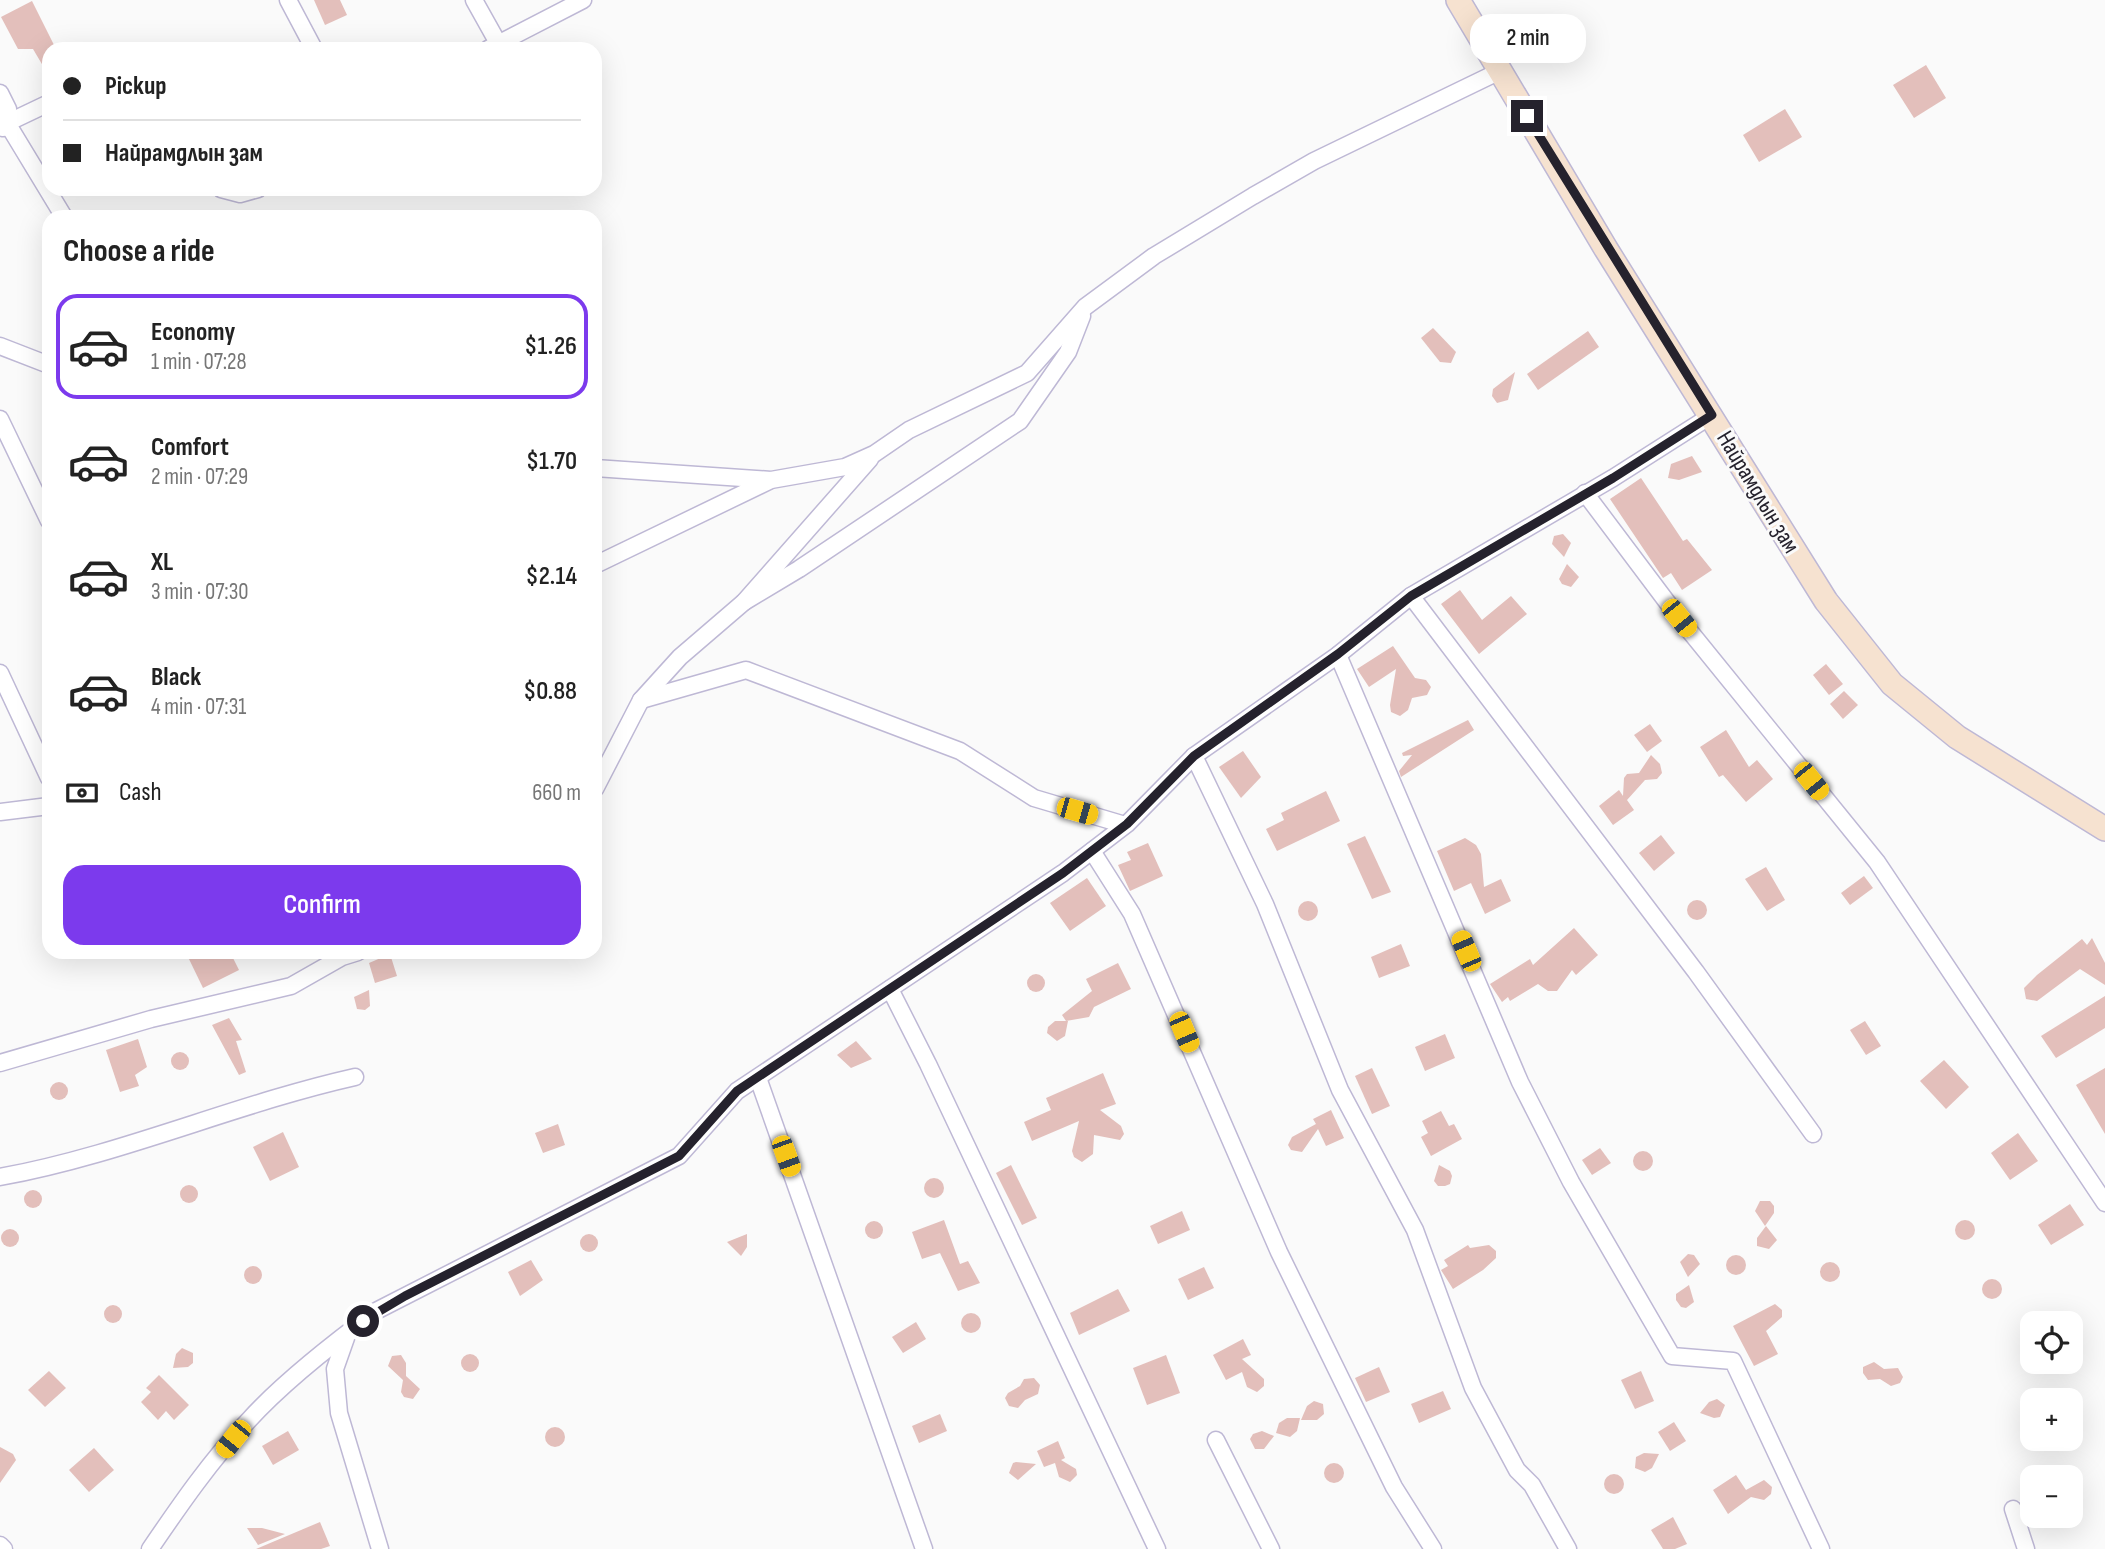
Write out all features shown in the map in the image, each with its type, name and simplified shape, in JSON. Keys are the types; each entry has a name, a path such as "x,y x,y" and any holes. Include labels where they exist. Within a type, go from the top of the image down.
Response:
{"main road":[{"name":"Найрамдлын зам","path":"1458,0 1606,249 1712,415 1772,520 1826,601 1892,684 1957,737 2105,829"}],"street":[{"path":"288,0 310,42"},
{"path":"474,0 491,42"},
{"path":"501,42 583,0"},
{"path":"602,468 771,480 845,467 874,454 909,430 1027,373 1085,307 1154,256 1277,182 1500,71"},
{"path":"0,93 8,109 3,128 42,185"},
{"path":"3,128 42,107"},
{"path":"744,602 799,569 1020,421 1068,352 1085,307"},
{"path":"0,346 42,362"},
{"path":"151,1548 187,1496 248,1420 348,1332 405,1296 679,1156 737,1091 1092,851 1125,825 1194,756 1338,654 1411,596 1712,415"},
{"path":"0,419 42,506"},
{"path":"602,775 640,700 680,657 744,602 874,454"},
{"path":"602,562 771,480"},
{"path":"1585,493 1679,618 1877,862 2105,1203"},
{"path":"1411,596 1696,972 1812,1134"},
{"path":"1338,654 1520,1082 1571,1182 1672,1356 1733,1361 1821,1549"},
{"path":"640,700 746,670 960,751 1034,798 1125,825"},
{"path":"0,673 42,763"},
{"path":"1194,756 1265,904 1340,1090 1415,1230 1473,1388 1517,1470 1532,1485 1568,1549"},
{"path":"0,811 42,807"},
{"path":"1092,851 1132,914 1279,1252 1394,1487 1433,1549"},
{"path":"0,1063 151,1019 290,986 338,959"},
{"path":"890,989 1157,1549"},
{"path":"0,1177 102,1154 303,1089 355,1077"},
{"path":"758,1078 924,1549"},
{"path":"348,1332 335,1369 339,1413 380,1549"},
{"path":"1216,1440 1271,1549"},
{"path":"2013,1509 2026,1549"},
{"path":"0,1545 4,1549"}],"building":[{"path":"314,0 340,0 347,15 325,25"},
{"path":"32,1 52,42 42,42 42,64 33,49 18,49 1,17"},
{"path":"1926,65 1946,98 1914,118 1893,85"},
{"path":"1785,109 1802,137 1759,162 1743,135"},
{"path":"1433,328 1456,352 1451,363 1440,362 1421,338"},
{"path":"1588,331 1599,347 1538,390 1527,374"},
{"path":"1515,372 1508,400 1497,403 1492,396 1493,389"},
{"path":"1692,456 1702,472 1679,480 1668,478 1671,464"},
{"path":"1641,478 1683,541 1687,539 1712,570 1682,590 1671,573 1663,578 1610,499"},
{"path":"1563,534 1571,543 1564,557 1552,544 1554,536"},
{"path":"1567,564 1579,577 1571,587 1562,584 1559,579"},
{"path":"1460,590 1482,620 1511,596 1527,614 1479,654 1441,604"},
{"path":"1393,646 1415,678 1426,680 1431,687 1427,695 1412,698 1408,710 1400,716 1391,712 1390,705 1396,669 1369,687 1357,669"},
{"path":"1826,664 1843,684 1829,695 1813,675"},
{"path":"1844,691 1858,705 1843,719 1830,704"},
{"path":"1468,720 1474,730 1401,777 1399,771 1412,755 1403,756 1402,753"},
{"path":"1650,724 1662,741 1647,752 1634,735"},
{"path":"1726,730 1749,767 1757,760 1773,779 1746,802 1723,775 1719,777 1700,747"},
{"path":"1243,751 1261,777 1241,798 1219,767"},
{"path":"1651,755 1660,764 1662,773 1657,779 1645,780 1627,800 1634,810 1613,825 1599,806 1619,790 1623,796 1624,778 1627,774 1639,773"},
{"path":"1326,791 1340,821 1277,851 1266,829 1284,820 1281,813"},
{"path":"1661,835 1675,853 1654,871 1639,853"},
{"path":"1365,836 1391,892 1372,899 1347,844"},
{"path":"1465,838 1476,845 1481,854 1484,887 1501,879 1511,901 1485,914 1471,883 1454,891 1437,851"},
{"path":"1148,843 1163,876 1130,891 1118,865 1131,860 1127,852"},
{"path":"1766,867 1785,900 1767,911 1745,879"},
{"path":"1864,876 1873,888 1850,905 1841,893"},
{"path":"1087,878 1106,906 1070,931 1050,903"},
{"path":"1697,900 1704,903 1707,910 1704,917 1697,920 1690,917 1687,910 1690,903"},
{"path":"1308,901 1315,904 1318,911 1315,918 1308,921 1301,918 1298,911 1301,904"},
{"path":"1574,928 1598,955 1576,975 1572,970 1557,991 1548,991 1538,984 1510,1001 1508,997 1502,1002 1490,984 1530,959 1533,965"},
{"path":"2092,938 2105,963 2105,985 2080,969 2037,1001 2026,999 2024,988 2037,975 2082,939 2087,945"},
{"path":"1401,944 1410,966 1379,978 1371,957"},
{"path":"189,959 234,959 239,970 203,988"},
{"path":"378,959 392,959 397,976 375,983 369,963"},
{"path":"1118,963 1131,989 1094,1007 1089,1017 1066,1021 1062,1015 1092,991 1086,979"},
{"path":"1032,974 1040,974 1045,983 1043,990 1032,992 1027,987 1027,979"},
{"path":"369,990 370,1006 365,1010 357,1009 354,997"},
{"path":"2105,996 2105,1028 2056,1058 2041,1036"},
{"path":"229,1018 242,1040 236,1041 246,1072 239,1075 212,1025"},
{"path":"1055,1021 1068,1021 1065,1036 1057,1041 1047,1033 1048,1027"},
{"path":"1865,1021 1881,1046 1866,1055 1850,1030"},
{"path":"1445,1034 1455,1058 1425,1071 1415,1047"},
{"path":"138,1039 147,1067 135,1075 139,1086 120,1092 106,1050"},
{"path":"856,1041 872,1059 851,1068 837,1055"},
{"path":"176,1052 184,1052 189,1061 187,1068 176,1070 171,1065 171,1057"},
{"path":"1944,1060 1969,1087 1946,1109 1920,1081"},
{"path":"1372,1068 1390,1106 1372,1114 1355,1076"},
{"path":"2105,1068 2105,1134 2076,1085"},
{"path":"1103,1073 1116,1104 1100,1110 1121,1126 1124,1134 1120,1140 1094,1135 1093,1154 1082,1162 1074,1157 1072,1151 1079,1121 1032,1141 1024,1122 1051,1110 1046,1098"},
{"path":"55,1082 63,1082 68,1091 66,1098 55,1100 50,1095 50,1087"},
{"path":"1331,1110 1344,1138 1326,1146 1318,1129 1302,1152 1291,1150 1288,1145 1292,1137 1316,1124 1313,1119"},
{"path":"1441,1111 1449,1126 1454,1124 1462,1139 1431,1156 1421,1137 1428,1133 1422,1121"},
{"path":"558,1124 565,1145 543,1153 535,1133"},
{"path":"283,1132 299,1167 270,1181 253,1147"},
{"path":"2018,1133 2038,1161 2010,1180 1991,1153"},
{"path":"1600,1148 1611,1163 1592,1175 1582,1160"},
{"path":"1643,1151 1650,1154 1653,1161 1650,1168 1643,1171 1636,1168 1633,1161 1636,1154"},
{"path":"1011,1165 1037,1218 1022,1225 996,1173"},
{"path":"1439,1165 1450,1171 1450,1184 1438,1186 1434,1181"},
{"path":"934,1178 941,1181 944,1188 941,1195 934,1198 927,1195 924,1188 927,1181"},
{"path":"185,1185 193,1185 198,1194 196,1201 185,1203 180,1198 180,1190"},
{"path":"29,1190 37,1190 42,1199 40,1206 29,1208 24,1203 24,1195"},
{"path":"1760,1201 1770,1201 1774,1206 1774,1213 1765,1226 1755,1211"},
{"path":"2070,1204 2084,1225 2051,1245 2038,1225"},
{"path":"1182,1211 1190,1230 1158,1244 1150,1226"},
{"path":"944,1220 960,1264 968,1261 980,1283 958,1291 940,1253 922,1259 912,1232"},
{"path":"1965,1220 1972,1223 1975,1230 1972,1237 1965,1240 1958,1237 1955,1230 1958,1223"},
{"path":"870,1221 878,1221 883,1230 881,1237 870,1239 865,1234 865,1226"},
{"path":"1766,1226 1777,1240 1769,1249 1757,1246 1757,1238"},
{"path":"6,1229 14,1229 19,1238 17,1245 6,1247 1,1242 1,1234"},
{"path":"585,1234 593,1234 598,1243 596,1250 585,1252 580,1247 580,1239"},
{"path":"747,1234 747,1247 741,1256 727,1242"},
{"path":"1468,1245 1470,1248 1489,1245 1496,1251 1496,1258 1483,1270 1453,1289 1441,1270 1448,1266 1444,1260"},
{"path":"1688,1254 1694,1255 1700,1264 1688,1277 1680,1262"},
{"path":"1736,1255 1743,1258 1746,1265 1743,1272 1736,1275 1729,1272 1726,1265 1729,1258"},
{"path":"531,1260 543,1280 520,1296 508,1272"},
{"path":"1830,1262 1837,1265 1840,1272 1837,1279 1830,1282 1823,1279 1820,1272 1823,1265"},
{"path":"249,1266 257,1266 262,1275 260,1282 249,1284 244,1279 244,1271"},
{"path":"1204,1267 1214,1288 1188,1300 1178,1279"},
{"path":"1992,1279 1999,1282 2002,1289 1999,1296 1992,1299 1985,1296 1982,1289 1985,1282"},
{"path":"1689,1285 1694,1302 1686,1308 1681,1307 1676,1300 1676,1294"},
{"path":"1118,1289 1130,1311 1079,1335 1070,1313"},
{"path":"1775,1304 1782,1310 1782,1317 1766,1331 1778,1354 1754,1366 1733,1326"},
{"path":"109,1305 117,1305 122,1314 120,1321 109,1323 104,1318 104,1310"},
{"path":"971,1313 978,1316 981,1323 978,1330 971,1333 964,1330 961,1323 964,1316"},
{"path":"916,1322 926,1339 903,1353 892,1337"},
{"path":"1243,1339 1251,1355 1242,1359 1264,1379 1264,1386 1257,1392 1247,1387 1242,1372 1226,1380 1213,1355"},
{"path":"182,1348 193,1353 193,1363 188,1367 173,1368 176,1354"},
{"path":"466,1354 474,1354 479,1363 477,1370 466,1372 461,1367 461,1359"},
{"path":"401,1355 406,1363 406,1376 420,1389 413,1399 404,1397 401,1392 403,1380 388,1366 392,1356"},
{"path":"1166,1355 1180,1393 1147,1405 1133,1368"},
{"path":"1874,1362 1884,1369 1898,1368 1903,1377 1900,1383 1891,1386 1880,1379 1868,1380 1863,1373 1863,1367"},
{"path":"1379,1367 1390,1392 1366,1402 1355,1378"},
{"path":"49,1371 66,1388 45,1407 28,1390"},
{"path":"1641,1371 1654,1401 1635,1409 1621,1380"},
{"path":"159,1375 189,1405 174,1420 166,1411 158,1420 141,1402 151,1392 146,1388"},
{"path":"1034,1378 1040,1385 1038,1394 1025,1400 1018,1408 1009,1406 1005,1398 1008,1393 1020,1386 1024,1379"},
{"path":"1443,1391 1451,1409 1419,1423 1411,1404"},
{"path":"1717,1399 1725,1405 1720,1417 1714,1418 1700,1413 1709,1402"},
{"path":"1314,1401 1323,1404 1324,1414 1317,1420 1301,1420 1307,1406"},
{"path":"940,1414 947,1431 919,1443 912,1426"},
{"path":"1287,1418 1300,1418 1297,1431 1290,1437 1276,1433 1279,1423"},
{"path":"1674,1422 1686,1441 1670,1451 1658,1432"},
{"path":"555,1427 562,1430 565,1437 562,1444 555,1447 548,1444 545,1437 548,1430"},
{"path":"288,1431 299,1450 273,1465 262,1446"},
{"path":"1262,1431 1274,1436 1264,1449 1255,1449 1250,1439 1253,1434"},
{"path":"1058,1441 1065,1458 1061,1460 1076,1469 1077,1475 1070,1482 1059,1477 1055,1463 1044,1467 1037,1451"},
{"path":"0,1447 13,1454 16,1460 0,1483"},
{"path":"94,1448 114,1470 89,1492 69,1470"},
{"path":"1644,1453 1659,1454 1652,1468 1645,1472 1635,1468 1636,1457"},
{"path":"1013,1463 1036,1464 1018,1480 1009,1473"},
{"path":"1334,1463 1341,1466 1344,1473 1341,1480 1334,1483 1327,1480 1324,1473 1327,1466"},
{"path":"1614,1474 1621,1477 1624,1484 1621,1491 1614,1494 1607,1491 1604,1484 1607,1477"},
{"path":"1736,1475 1746,1490 1764,1480 1772,1487 1771,1494 1764,1500 1751,1497 1728,1514 1713,1490"},
{"path":"1673,1517 1687,1544 1675,1549 1663,1549 1651,1530"},
{"path":"320,1522 330,1546 321,1549 256,1549"},
{"path":"247,1528 262,1528 285,1534 258,1545"}],"route":[{"path":"363,1321 378,1310 679,1156 737,1091 1063,873 1127,824 1194,756 1288,691 1411,596 1613,478 1712,415 1606,249 1527,116"}]}
